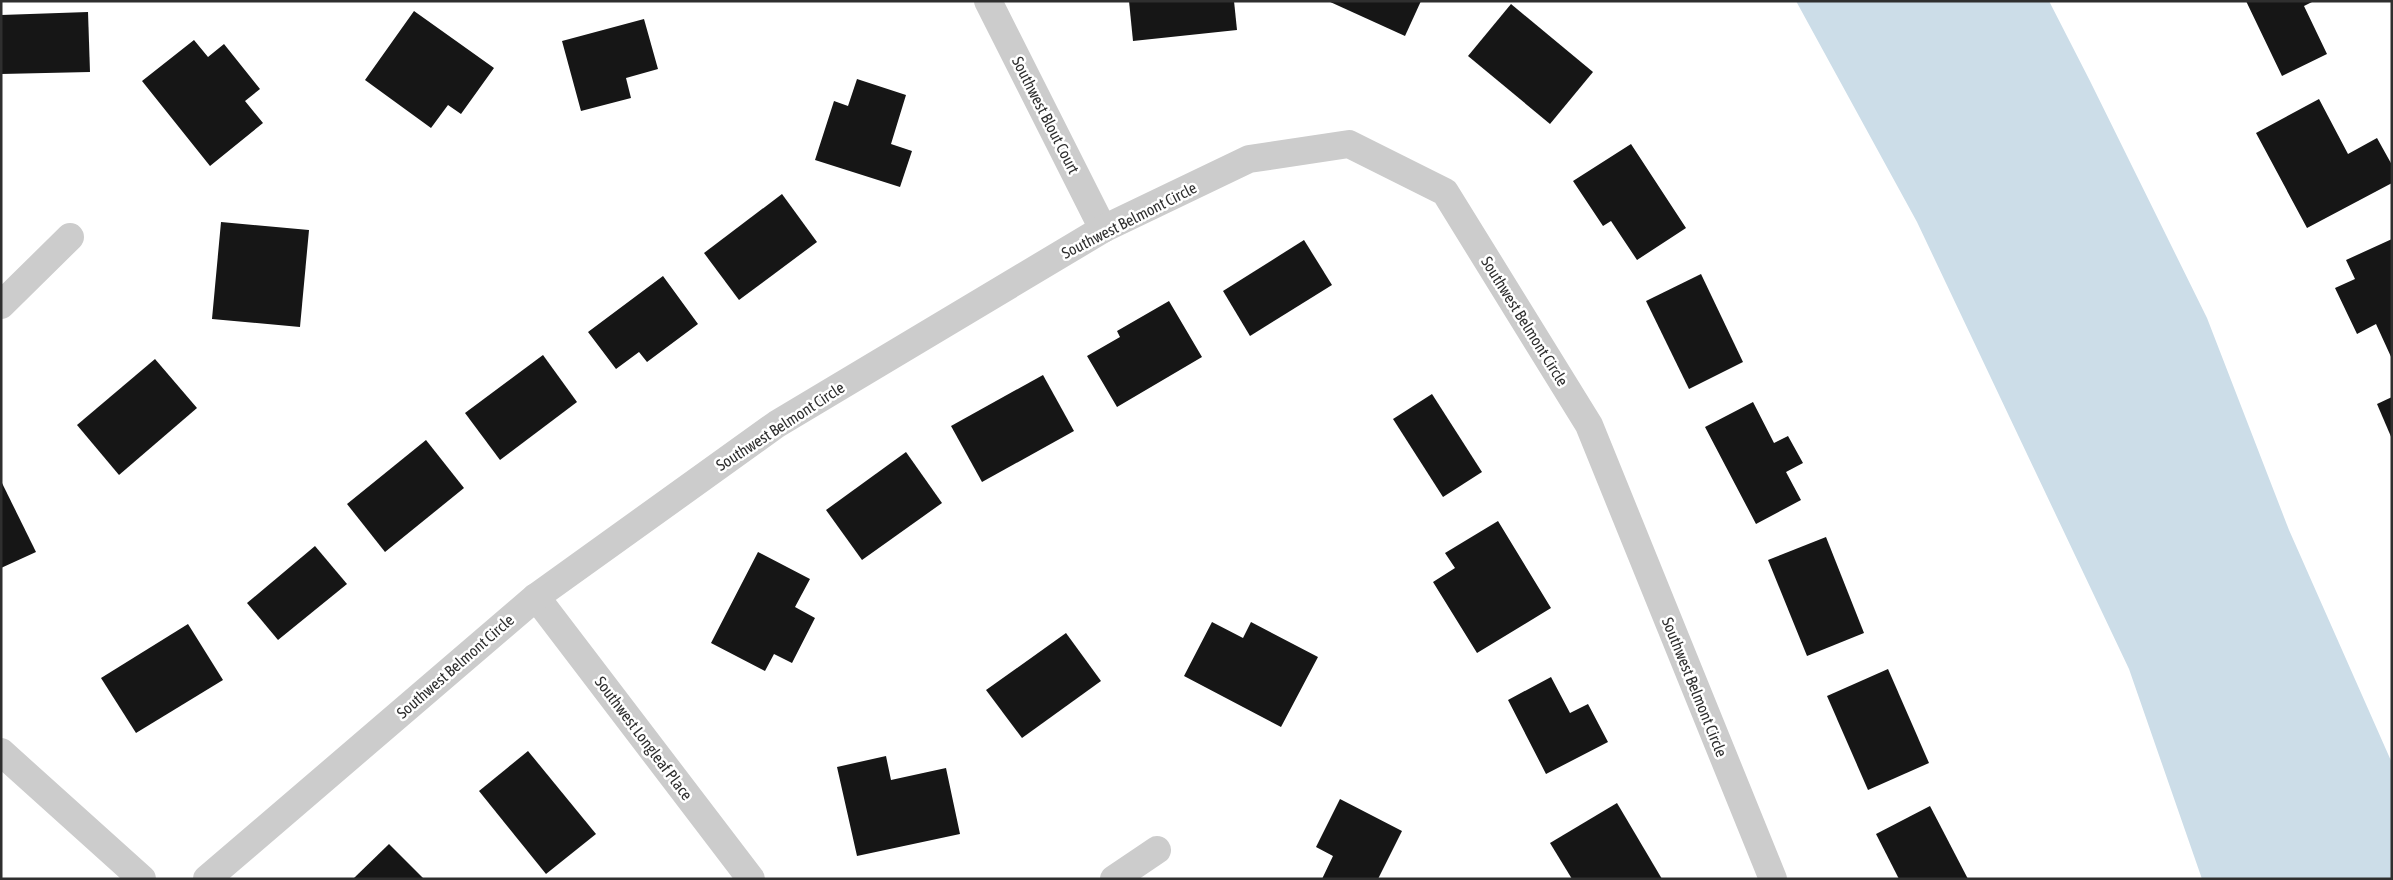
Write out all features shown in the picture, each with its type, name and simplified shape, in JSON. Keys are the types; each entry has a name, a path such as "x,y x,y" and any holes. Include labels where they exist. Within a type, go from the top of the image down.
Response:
{"street":[{"name":"Southwest Blout Court","path":"988,1 1103,229"},
{"name":"Southwest Belmont Circle","path":"207,879 536,596 777,424 1103,229 1249,159 1349,144 1445,192 1589,425 1773,879"},
{"path":"1,305 70,237"},
{"name":"Southwest Longleaf Place","path":"536,596 752,879"},
{"path":"1,752 142,879"},
{"path":"1114,879 1156,850"}],"water":[{"path":"1796,1 2049,1 2207,318 2289,530 2392,763 2392,879 2202,879 2129,669 1917,222"}],"building":[{"path":"1129,1 1234,1 1237,30 1133,41"},
{"path":"1328,1 1421,1 1405,36"},
{"path":"2246,1 2314,1 2304,6 2327,54 2282,76"},
{"path":"1511,4 1593,72 1550,124 1468,56"},
{"path":"414,11 494,68 461,114 448,105 431,128 365,80"},
{"path":"88,12 90,72 1,74 1,15"},
{"path":"644,19 658,69 626,78 631,98 581,111 562,41"},
{"path":"194,40 208,57 224,44 260,89 245,101 263,123 210,166 142,81"},
{"path":"857,79 906,95 891,144 912,151 900,187 815,160 834,101 848,106"},
{"path":"2319,99 2348,154 2377,138 2392,165 2392,183 2307,228 2256,133"},
{"path":"1631,144 1686,228 1637,260 1611,221 1603,226 1573,181"},
{"path":"782,194 817,242 739,300 704,253"},
{"path":"221,222 309,230 300,327 212,319"},
{"path":"2392,239 2392,359 2376,324 2357,334 2335,288 2355,279 2346,260"},
{"path":"1304,240 1332,285 1250,336 1223,291"},
{"path":"1701,274 1743,362 1689,389 1646,301"},
{"path":"663,276 698,324 647,362 639,352 616,369 588,332"},
{"path":"1169,301 1202,357 1117,407 1087,356 1120,337 1117,331"},
{"path":"543,355 577,402 500,460 465,413"},
{"path":"155,359 197,408 119,475 77,425"},
{"path":"1043,375 1074,431 982,482 951,426"},
{"path":"1432,394 1482,472 1443,497 1393,419"},
{"path":"2392,397 2392,439 2377,404"},
{"path":"1753,402 1774,443 1788,436 1803,463 1786,472 1801,500 1756,524 1705,427"},
{"path":"426,440 464,488 385,552 347,504"},
{"path":"906,452 942,503 862,560 826,510"},
{"path":"1,481 36,552 1,568"},
{"path":"1498,521 1551,608 1477,653 1433,582 1455,568 1445,553"},
{"path":"1826,537 1864,633 1807,656 1768,560"},
{"path":"315,546 347,584 278,640 247,603"},
{"path":"758,552 810,579 795,607 815,618 792,663 774,654 765,671 711,643"},
{"path":"1212,622 1243,638 1251,622 1318,657 1281,727 1184,676"},
{"path":"188,624 223,680 136,733 101,678"},
{"path":"1066,633 1101,681 1022,738 986,690"},
{"path":"1888,669 1929,763 1868,790 1827,696"},
{"path":"1551,677 1570,713 1588,704 1608,742 1546,774 1508,700"},
{"path":"528,751 596,834 546,874 479,791"},
{"path":"886,756 891,780 946,768 960,834 857,856 837,767"},
{"path":"1340,799 1402,831 1378,879 1322,879 1333,856 1316,847"},
{"path":"1617,803 1662,879 1572,879 1550,843"},
{"path":"1930,806 1968,879 1899,879 1876,834"},
{"path":"389,844 424,879 353,879"}]}
